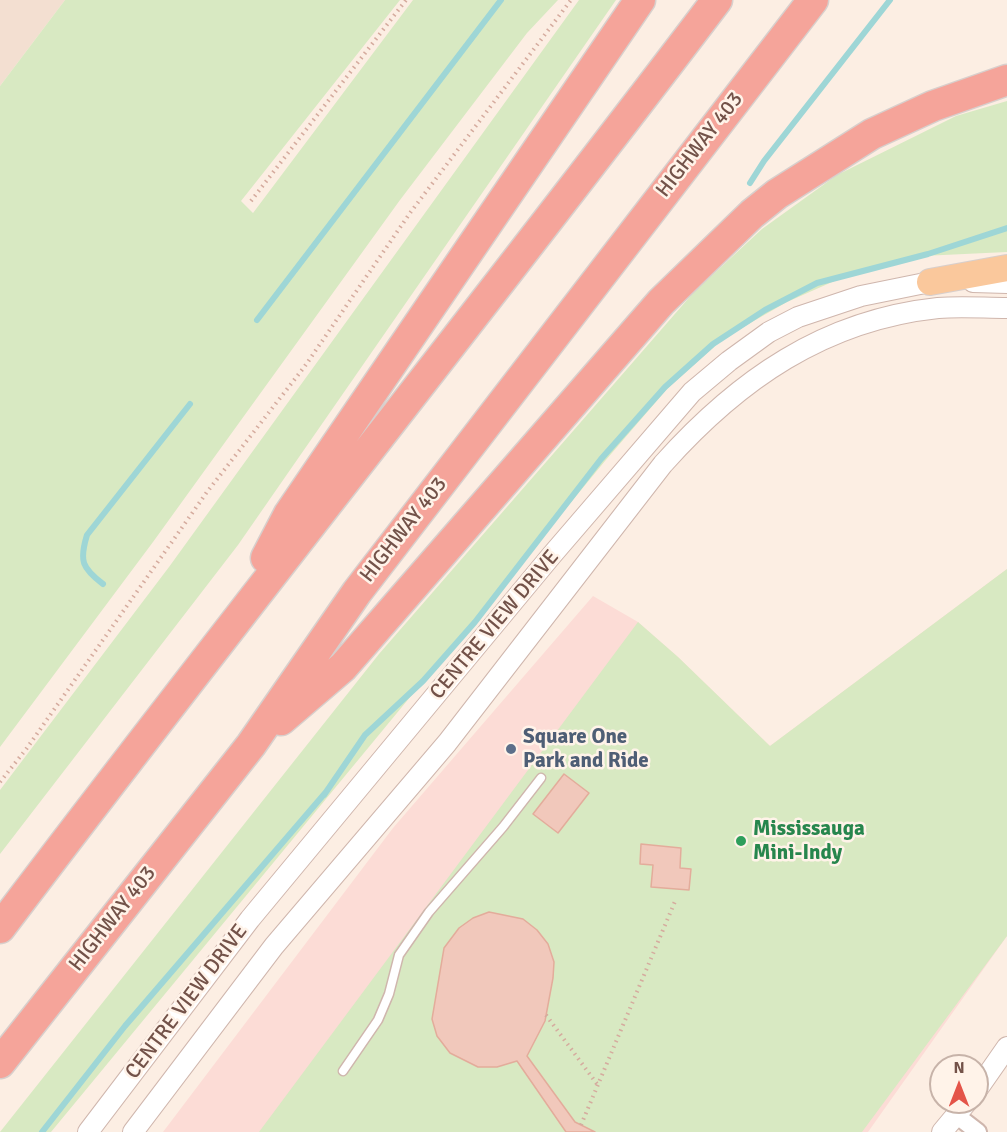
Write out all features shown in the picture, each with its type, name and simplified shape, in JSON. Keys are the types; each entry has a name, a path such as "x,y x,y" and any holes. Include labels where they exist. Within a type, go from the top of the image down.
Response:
{"highway":[{"path":"231,624 289,514 640,0"},
{"path":"0,928 231,624 551,218 717,0"},
{"name":"HIGHWAY 403","path":"0,1063 251,745 357,592 813,0"},
{"path":"251,745 343,667 662,302 752,214 777,194 872,134 933,106 1007,80"}],"main road":[{"path":"930,282 1007,268"}],"street":[{"name":"CENTRE VIEW DRIVE","path":"88,1132 250,919 551,556 692,392 761,338 798,317 861,296 930,282 1007,283"},
{"name":"CENTRE VIEW DRIVE","path":"132,1132 274,946 447,743 663,464 698,425 732,395 773,365 850,328 917,311 958,307 1007,308"},
{"path":"989,1073 1007,1047"},
{"path":"942,1132 957,1114"},
{"path":"966,1114 978,1132"}],"lane":[{"path":"343,1071 378,1020 389,994 399,955 429,912 503,827 541,778"}],"path":[{"path":"251,201 406,0"},
{"path":"0,782 27,748 207,492 304,366 416,204 571,0"},
{"path":"581,1125 676,899"},
{"path":"546,1015 598,1084"}],"shaded area":[{"path":"0,0 65,0 0,86"},
{"name":"Mississauga Mini-Indy","path":"1007,569 1007,936 868,1132 163,1132 393,828 593,596 638,622 678,657 770,746"}],"green space":[{"path":"65,0 400,0 241,201 253,213 413,0 558,0 527,33 400,200 153,542 0,747 0,86"},
{"path":"579,0 616,0 238,545 0,854 0,790 169,567"},
{"path":"1007,101 1007,252 922,256 857,271 787,302 724,338 667,389 605,461 51,1132 0,1132 379,654 694,292 762,229 837,175 956,116"},
{"name":"Mississauga Mini-Indy","path":"1007,569 1007,936 862,1132 259,1132 638,622 678,657 770,746"}],"building":[{"path":"564,774 589,793 558,833 533,814"},
{"path":"641,844 681,848 680,868 691,869 689,890 651,887 653,865 640,864"},
{"path":"489,912 523,919 537,930 548,944 554,962 545,1021 527,1056 575,1122 595,1132 566,1132 517,1061 497,1067 478,1067 450,1053 437,1036 432,1019 444,948 459,928 473,918"}],"waterway":[{"path":"257,320 501,0"},
{"path":"750,183 764,161 890,0"},
{"path":"324,795 365,735 423,681 475,622 601,459 665,387 713,344 765,310 817,283 928,254 1007,228"},
{"path":"103,584 84,563 83,551 87,535 190,404"},
{"path":"42,1132 125,1026 326,792"}],"place":[{"name":"Square One Park and Ride","path":"511,749"},
{"name":"Mississauga Mini-Indy","path":"741,841"}]}
